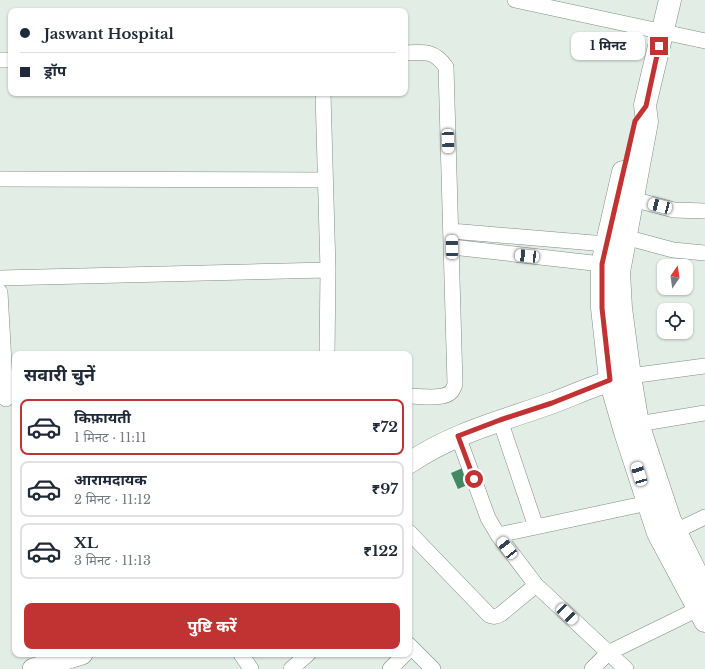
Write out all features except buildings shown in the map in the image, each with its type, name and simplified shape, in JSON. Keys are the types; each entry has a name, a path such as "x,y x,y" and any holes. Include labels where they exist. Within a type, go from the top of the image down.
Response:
{"main road":[{"path":"670,0 646,106 647,122 632,199 611,248 618,272 621,308 620,378 638,424 670,520 676,531 703,607"},
{"path":"646,106 635,121 611,248 602,308 620,378 648,503 658,533 703,607"}],"street":[{"path":"515,0 553,4 662,32 705,41"},
{"path":"408,53 427,52 440,59 446,67 455,384 449,394 437,397 412,396"},
{"path":"323,96 328,270 327,351"},
{"path":"0,179 325,180"},
{"path":"632,199 674,210 705,211"},
{"path":"451,231 611,248"},
{"path":"452,247 611,248 673,250 705,253"},
{"path":"0,278 328,270"},
{"path":"0,292 7,399"},
{"path":"412,461 436,446 458,436 620,378 705,366"},
{"path":"638,424 705,413"},
{"path":"500,420 536,527"},
{"path":"458,436 484,508 498,535 536,585 626,669"},
{"path":"498,535 648,503"},
{"path":"676,531 705,517"},
{"path":"412,535 493,617 497,617 536,585"},
{"path":"592,669 608,653 703,607"},
{"path":"412,652 433,669"},
{"path":"33,669 70,657"},
{"path":"243,657 251,669"},
{"path":"291,669 305,657"},
{"path":"390,669 401,657"}],"route":[{"path":"474,479 458,436 552,403 610,380 602,308 602,264 635,121 646,106 659,46"}]}
